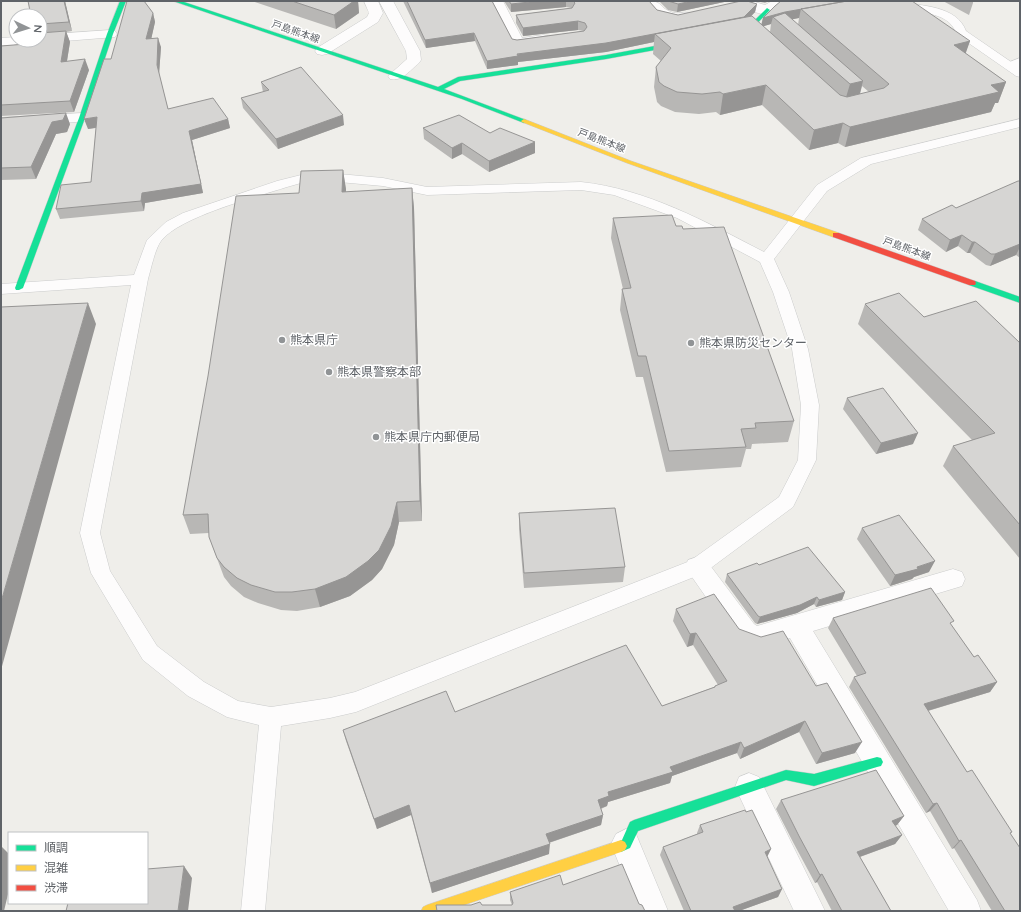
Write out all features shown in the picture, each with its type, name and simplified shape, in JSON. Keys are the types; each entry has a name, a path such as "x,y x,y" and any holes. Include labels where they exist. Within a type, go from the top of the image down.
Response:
{"street":[{"path":"19,288 82,118 110,34 123,1"},
{"name":"戸島熊本線","path":"176,1 438,90 629,162 797,220 1020,300"},
{"path":"322,51 373,19 376,13 371,1"},
{"path":"386,1 413,51 414,56 414,60 395,76"},
{"path":"496,1 517,43 555,38"},
{"path":"718,36 748,30 767,10 781,1"},
{"path":"651,3 662,14 663,20 700,13"},
{"path":"740,3 767,10"},
{"path":"506,20 521,18"},
{"path":"48,38 110,34"},
{"path":"438,90 458,79 606,57 688,42"},
{"path":"1,123 82,118"},
{"path":"697,566 745,632 756,637 953,579"},
{"path":"796,626 966,911"},
{"path":"427,911 494,900 626,844 634,826 749,787 786,775 814,780 877,762"},
{"path":"749,787 810,911"},
{"path":"626,844 653,911"}],"lane":[{"path":"884,7 898,6 924,9 945,16 956,23 961,33 1017,67"},
{"path":"766,259 822,188 866,161 1020,123"},
{"path":"328,177 383,182 427,191 581,186 600,188 682,214 766,259 781,292 800,349 810,405 807,460 786,502 697,566 356,702 330,708 271,716 235,710 196,689 150,653 102,573 90,533 140,279 154,240 171,225 188,216 301,179 328,177"},
{"path":"1,289 140,279"},
{"path":"253,911 271,716"}],"building":[{"path":"28,1 64,1 69,22 48,23 48,8 29,8"},
{"path":"127,1 144,1 153,13 146,39 158,38 157,65 168,109 213,98 228,119 189,131 201,184 142,193 141,201 56,209 61,185 91,182 97,117 84,119 104,59 111,59"},
{"path":"292,1 354,1 334,15"},
{"path":"407,1 492,1 512,39 517,40 584,31 587,27 585,23 578,21 523,28 516,15 572,8 575,3 573,1 649,1 657,10 678,15 741,1 757,4 744,17 606,43 517,54 518,56 487,61 474,33 425,40"},
{"path":"509,1 539,1 511,4"},
{"path":"668,1 692,1 678,4"},
{"path":"781,1 847,1 785,12 763,18"},
{"path":"847,1 912,1 970,41 954,45 1006,82 991,85 999,92 850,127 843,123 814,130 766,85 723,94 720,92 702,94 677,92 659,82 656,67 671,48 655,34 752,16 840,95 847,97 884,88 889,84 801,9"},
{"path":"785,13 863,81 850,84 773,17"},
{"path":"66,31 61,62 85,59 70,101 1,105 1,46 8,45 8,48 48,48 48,32"},
{"path":"301,67 343,115 276,139 241,98 269,90 261,82"},
{"path":"66,113 63,120 52,122 31,167 1,168 1,118"},
{"path":"459,115 490,133 500,128 535,142 489,161 462,143 452,148 423,128"},
{"name":"熊本県警察本部","path":"343,170 342,192 412,188 420,501 397,502 391,526 379,550 368,561 346,577 315,589 292,592 275,592 251,585 237,578 224,567 217,558 209,537 208,514 183,515 208,376 236,196 299,193 301,171"},
{"path":"1020,181 1020,244 995,254 991,254 975,242 972,242 962,235 950,240 922,219 952,205 956,208"},
{"name":"熊本県防災センター","path":"672,215 676,226 682,226 683,229 724,227 794,421 755,423 756,428 741,429 746,447 669,451 646,356 638,356 622,289 631,288 613,218"},
{"path":"899,293 924,317 976,301 1020,343 1020,525 953,446 995,433 865,304"},
{"path":"88,303 1,602 1,307"},
{"path":"883,388 918,433 881,443 847,398"},
{"path":"615,508 625,567 524,573 519,513"},
{"path":"899,515 935,561 917,567 918,569 895,575 862,528"},
{"path":"808,547 845,592 819,600 817,597 800,605 760,617 727,574 757,563 759,565"},
{"path":"931,588 954,621 950,623 974,657 978,655 997,682 924,704 967,772 972,770 1012,832 1010,833 1020,848 1020,911 1005,911 961,840 959,841 937,803 933,804 854,677 866,673 833,618"},
{"path":"714,594 739,629 761,637 783,631 816,686 827,683 862,742 822,753 805,721 744,748 741,742 670,767 673,772 608,792 609,796 598,800 603,815 546,834 550,844 430,883 409,805 374,819 343,730 446,691 455,712 626,645 662,706 715,687 727,681 696,633 690,634 676,609"},
{"path":"876,770 904,816 892,821 902,835 857,852 891,911 842,911 822,874 820,875 781,800"},
{"path":"745,810 746,812 752,810 771,849 765,852 782,889 733,907 735,911 691,911 663,847 703,832 700,825"},
{"path":"622,864 639,904 642,905 645,911 437,911 436,905 471,905 480,902 482,905 512,905 513,903 510,892 560,875 563,885"},
{"path":"184,866 178,911 66,911 68,904 148,904 148,869"}],"traffic: fast":[{"path":"19,288 82,118 110,34 123,1"},
{"path":"176,1 464,98 524,121"},
{"path":"731,33 748,30 767,10"},
{"path":"438,90 458,79 606,57 682,43"},
{"path":"972,283 1020,300"},
{"path":"621,846 626,844 634,826 786,775 814,780 877,762"}],"traffic: slow":[{"path":"524,121 629,162 836,235"},
{"path":"427,911 621,846"}],"traffic: jam":[{"path":"836,235 972,283"}],"place":[{"name":"熊本県庁","path":"282,340"},
{"name":"熊本県防災センター","path":"691,343"},
{"name":"熊本県警察本部","path":"329,372"},
{"name":"熊本県庁内郵便局","path":"376,437"}]}
